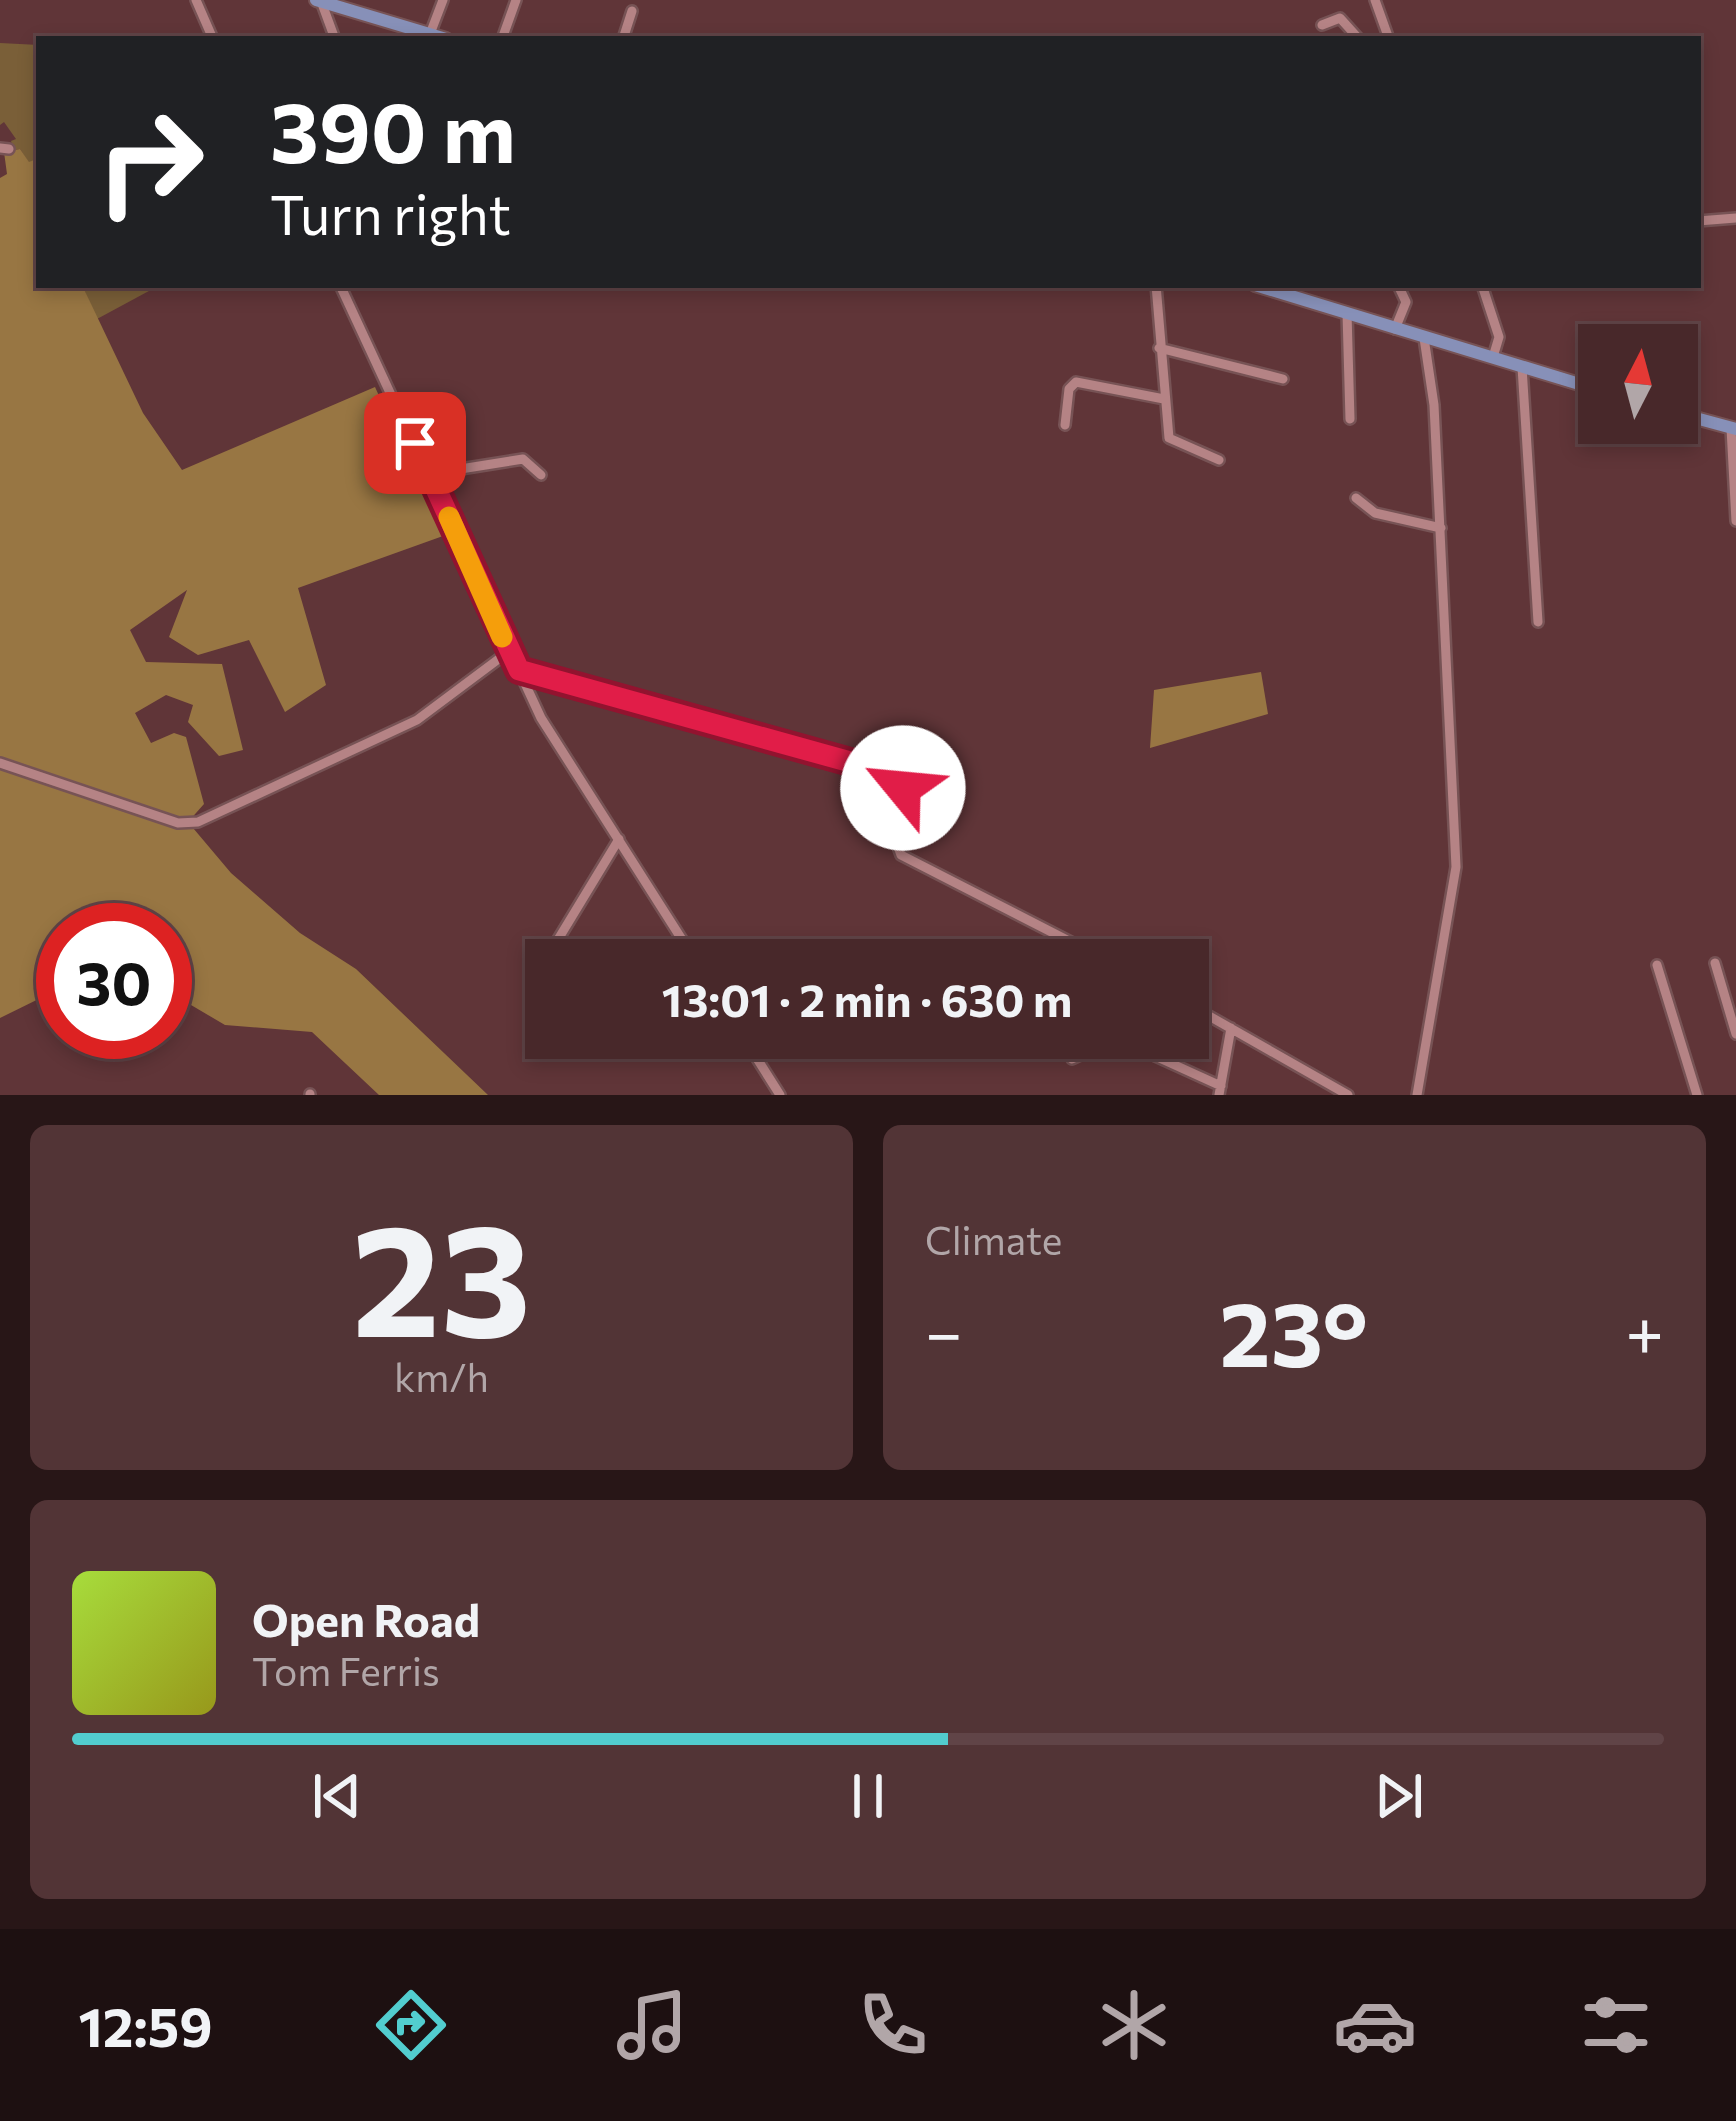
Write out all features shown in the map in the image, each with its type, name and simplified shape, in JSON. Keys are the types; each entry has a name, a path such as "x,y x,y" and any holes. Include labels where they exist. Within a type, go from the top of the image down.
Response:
{"main road":[{"path":"318,1 436,36"},
{"path":"1265,288 1578,384"},
{"path":"1698,418 1734,429"}],"street":[{"path":"196,0 212,36"},
{"path":"430,34 443,0"},
{"path":"503,36 517,0"},
{"path":"1376,0 1388,36"},
{"path":"318,1 333,36"},
{"path":"624,36 632,11"},
{"path":"1322,25 1340,19 1356,36"},
{"path":"1701,221 1736,218"},
{"path":"341,288 508,652 556,744 682,939"},
{"path":"1156,288 1172,443 1219,460"},
{"path":"1395,329 1406,302 1399,288"},
{"path":"1483,288 1498,337 1493,357"},
{"path":"1347,314 1350,419"},
{"path":"1417,1095 1456,867 1434,405 1424,338"},
{"path":"1159,348 1283,379"},
{"path":"1522,367 1538,622"},
{"path":"1065,425 1069,389 1076,382 1164,399"},
{"path":"1734,429 1736,520"},
{"path":"429,474 528,459 541,475"},
{"path":"1356,498 1375,513 1441,528"},
{"path":"0,763 165,819 198,822 417,720 508,652"},
{"path":"519,670 897,775 904,782 897,844 901,855 1065,939"},
{"path":"558,939 619,839"},
{"path":"1715,963 1736,1034"},
{"path":"1657,964 1696,1095"},
{"path":"1209,1016 1348,1095"},
{"path":"1161,1059 1220,1091 1231,1028"},
{"path":"758,1059 780,1095"}],"shaded area":[{"path":"0,43 36,45 36,160 29,163 20,149 14,150 11,141 16,139 4,122 0,125"},
{"path":"20,149 29,162 36,159 36,288 83,288 143,413 182,470 375,387 443,536 298,588 326,685 285,712 249,640 198,655 169,637 187,590 130,630 146,662 222,664 243,750 219,756 188,722 193,705 166,695 135,713 151,743 174,733 186,737 204,804 188,822 231,873 300,933 356,969 488,1095 379,1095 312,1032 225,1025 192,1006 192,903 36,903 36,1000 0,1018 0,178 7,174 4,152"},
{"path":"83,288 154,288 97,319"},
{"path":"1261,672 1268,714 1150,748 1154,690"}],"slow traffic":[{"path":"449,517 502,637"}],"route":[{"path":"415,443 519,670 897,775 903,788"}]}
